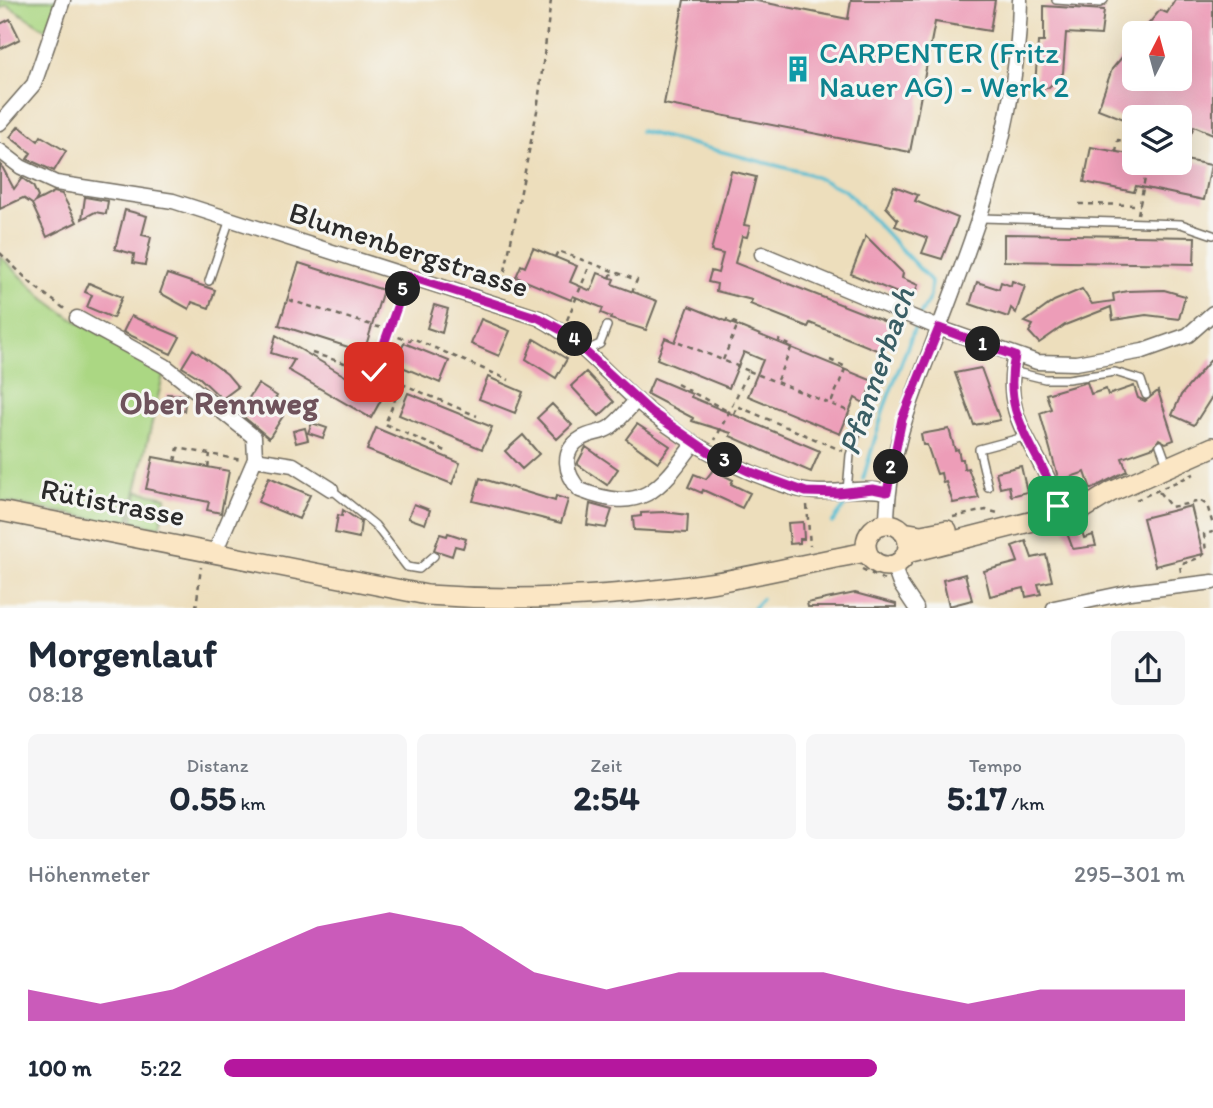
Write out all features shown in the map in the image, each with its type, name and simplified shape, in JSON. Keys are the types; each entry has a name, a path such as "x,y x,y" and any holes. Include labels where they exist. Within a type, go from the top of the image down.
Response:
{"main road":[{"path":"1111,492 1085,508 1062,516 900,559 875,562 867,552 870,533 895,528 921,535 1058,506 1111,492 1213,447"},
{"name":"Rütistrasse","path":"0,511 208,558 427,601 521,601 642,592 713,582 867,552"},
{"path":"895,528 908,544 900,559"}],"street":[{"path":"0,123 34,84 63,0"},
{"path":"895,528 880,491 928,323 981,218 1001,155 1017,68 1020,0"},
{"name":"Blumenbergstrasse","path":"0,151 39,178 173,201 539,318 563,331 587,350 637,400 709,452 748,471 806,492 880,491"},
{"path":"762,254 1015,356 1055,364 1143,351 1188,335 1213,313"},
{"path":"77,318 165,366 239,423 254,438 255,459 208,558"},
{"path":"1015,356 1010,384 1024,437 1058,506"},
{"path":"637,400 611,427 584,437 573,446 567,458 566,470 580,490 607,498 633,498 652,493 664,484 694,443"},
{"path":"255,459 293,465 331,489"},
{"path":"900,559 900,584 916,607"},
{"path":"1061,607 1182,584 1213,582"}],"lane":[{"path":"1056,0 1100,3 1104,0"},
{"path":"981,218 1181,224 1213,235"},
{"path":"209,281 230,219"},
{"path":"587,350 600,344 607,326"},
{"path":"1011,371 1045,379 1068,379 1115,372 1141,380 1146,395"},
{"path":"851,491 850,454 863,416"},
{"path":"988,486 979,449 1024,437"},
{"path":"1160,445 1169,468"},
{"path":"331,489 375,525 407,567 419,569 434,556"}],"path":[{"path":"497,304 537,110 551,0"},
{"path":"1116,152 1118,140 1122,141"},
{"path":"1136,223 1146,175"},
{"path":"1079,204 1140,205"},
{"path":"555,257 558,251 590,265 637,279 632,292"},
{"path":"0,253 34,286 77,318"},
{"path":"563,331 590,265"},
{"path":"610,278 613,270"},
{"path":"374,372 408,276"},
{"path":"289,300 410,341 412,338 509,380"},
{"path":"723,360 738,324 726,319"},
{"path":"778,340 792,346 778,380"},
{"path":"679,342 778,380 848,411"},
{"path":"312,353 374,372 477,416"},
{"path":"830,360 846,367 831,404"},
{"path":"709,452 749,371"},
{"path":"677,384 729,412"},
{"path":"400,390 403,385"},
{"path":"396,397 385,424 448,452"},
{"path":"734,414 737,406 850,454"},
{"path":"175,461 178,448 240,460 255,459"},
{"path":"208,468 210,454"},
{"path":"806,492 810,546"},
{"path":"1159,492 1171,507 1201,501 1207,505 1213,525"},
{"path":"947,518 986,510 1005,511"},
{"path":"1182,584 1180,565 1201,557 1206,552 1205,534 1213,532"},
{"path":"196,607 208,558"}],"green space":[{"path":"0,0 63,0 53,34 7,5 0,9"},
{"path":"0,256 45,299 71,318 165,367 128,525 0,501"},
{"path":"138,491 166,497 160,527 132,522"}],"building":[{"name":"CARPENTER (Fritz Nauer AG) - Werk 2","path":"684,0 752,0 848,19 851,0 995,0 990,31 935,22 910,152 664,104"},
{"path":"1175,0 1213,0 1213,134 1194,126 1192,131 1192,105 1122,105 1122,118 1098,109 1112,69 1122,57 1122,91 1192,91 1192,21 1151,21 1160,10 1167,13"},
{"path":"1044,6 1104,10 1101,35 1066,33 1063,73 1048,88 1035,87 1038,42 1044,42"},
{"path":"10,19 20,39 0,49 0,24"},
{"path":"19,126 38,141 41,136 66,151 54,171 27,159 31,153 10,137"},
{"path":"1091,147 1122,153 1122,175 1192,175 1192,161 1211,165 1204,200 1136,186 1134,192 1084,182"},
{"path":"0,163 14,189 22,178 33,186 38,197 35,202 54,192 62,194 77,222 47,237 32,204 23,198 0,209"},
{"path":"731,171 756,177 744,225 750,226 747,237 742,236 735,263 896,326 884,353 810,323 808,327 750,304 752,300 716,291 717,284 708,282 711,271 718,273 723,254 711,251"},
{"path":"894,186 918,195 915,201 958,218 942,259 922,253 928,238 895,226 898,220 886,207"},
{"path":"85,197 108,201 106,214 95,212 82,219"},
{"path":"125,210 147,216 142,235 151,237 145,265 133,263 134,254 115,249"},
{"path":"1004,234 1195,237 1194,264 1004,261"},
{"path":"866,236 903,273 902,278 918,285 912,299 851,274"},
{"path":"533,248 577,266 570,282 591,291 598,273 614,279 612,284 657,301 646,330 610,319 611,317 601,313 603,308 573,296 571,300 516,277 521,265 525,267"},
{"path":"299,263 383,290 364,352 279,325"},
{"path":"167,274 215,290 209,308 192,302 189,309 160,293"},
{"path":"1012,281 1025,286 1016,313 1011,308 1008,317 970,304 977,282 999,289 1001,282 1011,286"},
{"path":"89,283 122,297 113,318 87,307 92,295 85,292"},
{"path":"1082,289 1092,304 1114,301 1113,294 1127,291 1164,290 1185,296 1179,319 1146,315 1113,320 1111,307 1065,325 1039,343 1029,332 1033,325 1025,322 1054,301"},
{"path":"434,305 448,309 442,333 427,328"},
{"path":"689,306 873,381 864,403 855,398 840,434 748,396 763,360 744,352 729,388 657,359 665,338 675,342"},
{"path":"131,316 180,337 171,354 123,332"},
{"path":"481,319 510,331 499,356 471,344"},
{"path":"276,335 382,398 371,418 288,370 294,360 271,353"},
{"path":"534,339 567,359 556,378 526,359"},
{"path":"404,343 449,361 440,383 395,364"},
{"path":"193,349 227,374 238,387 222,399 200,378 182,367"},
{"path":"1213,357 1213,395 1194,425 1172,415 1181,395"},
{"path":"981,368 1000,420 974,425 955,373"},
{"path":"586,372 614,402 599,416 571,386"},
{"path":"488,377 523,392 515,413 479,399"},
{"path":"654,378 692,394 691,397 820,451 811,472 730,436 731,433 692,421 693,418 647,394"},
{"path":"1087,382 1091,394 1106,389 1108,395 1134,386 1138,398 1145,401 1158,391 1174,440 1166,443 1159,439 1154,447 1122,458 1127,471 1091,489 1085,472 1059,481 1040,413 1051,409 1046,394"},
{"path":"258,384 277,396 270,407 283,416 269,438 239,413"},
{"path":"408,393 492,427 482,449 399,415"},
{"path":"167,394 186,395 184,411 166,410"},
{"path":"552,404 572,425 557,439 537,418"},
{"path":"312,423 327,428 323,438 308,433"},
{"path":"637,424 670,446 658,462 626,439"},
{"path":"305,428 308,440 296,443 293,431"},
{"path":"376,428 460,463 452,484 367,450"},
{"path":"949,429 955,450 958,449 960,459 963,459 964,469 968,468 979,498 953,503 946,482 943,483 941,473 937,474 927,445 923,445 921,434"},
{"path":"523,435 539,454 522,469 505,451"},
{"path":"586,447 618,469 607,485 577,464"},
{"path":"153,457 229,471 221,513 207,510 209,502 146,489"},
{"path":"1021,466 1027,492 1011,496 1009,486 1000,488 996,472"},
{"path":"713,470 733,480 731,484 750,493 742,508 703,490 702,493 688,487 694,474 706,479"},
{"path":"269,477 310,495 299,519 258,502"},
{"path":"480,478 555,501 556,496 568,500 561,523 473,501"},
{"path":"414,504 430,510 425,524 408,518"},
{"path":"590,504 612,510 606,528 587,525"},
{"path":"1191,506 1203,554 1155,566 1143,518"},
{"path":"343,510 361,522 359,538 335,533 338,515 342,516"},
{"path":"641,513 688,515 687,533 634,530 633,517 641,516"},
{"path":"803,522 804,539 800,539 800,543 790,544 788,523"},
{"path":"1080,524 1084,538 1093,535 1096,546 1073,549 1065,528"},
{"path":"448,533 466,539 463,548 455,546 452,556 434,550 440,534 447,536"},
{"path":"1026,541 1032,558 1046,555 1052,581 1038,584 1041,594 1026,597 1024,588 990,596 984,571 1018,562 1012,546"},
{"path":"965,574 972,600 949,606 943,580"},
{"path":"855,593 896,604 896,607 808,607 807,603"}],"waterway":[{"name":"Pfannerbach","path":"640,131 806,173 845,190 931,281 930,297 920,315"},
{"name":"Pfannerbach","path":"863,479 885,405 917,322"},
{"name":"Pfannerbach","path":"832,523 850,499"},
{"path":"753,608 762,599"}],"place":[{"name":"CARPENTER (Fritz Nauer AG) - Werk 2","path":"798,69"}],"district":[{"name":"Ober Rennweg","path":"219,403"}],"route":[{"path":"374,372 408,276 539,318 563,331 587,350 651,412 694,443 748,471 806,492 838,493 873,489 887,492 902,419 939,328 1015,356 1010,384 1019,428 1050,484 1058,506"}]}
